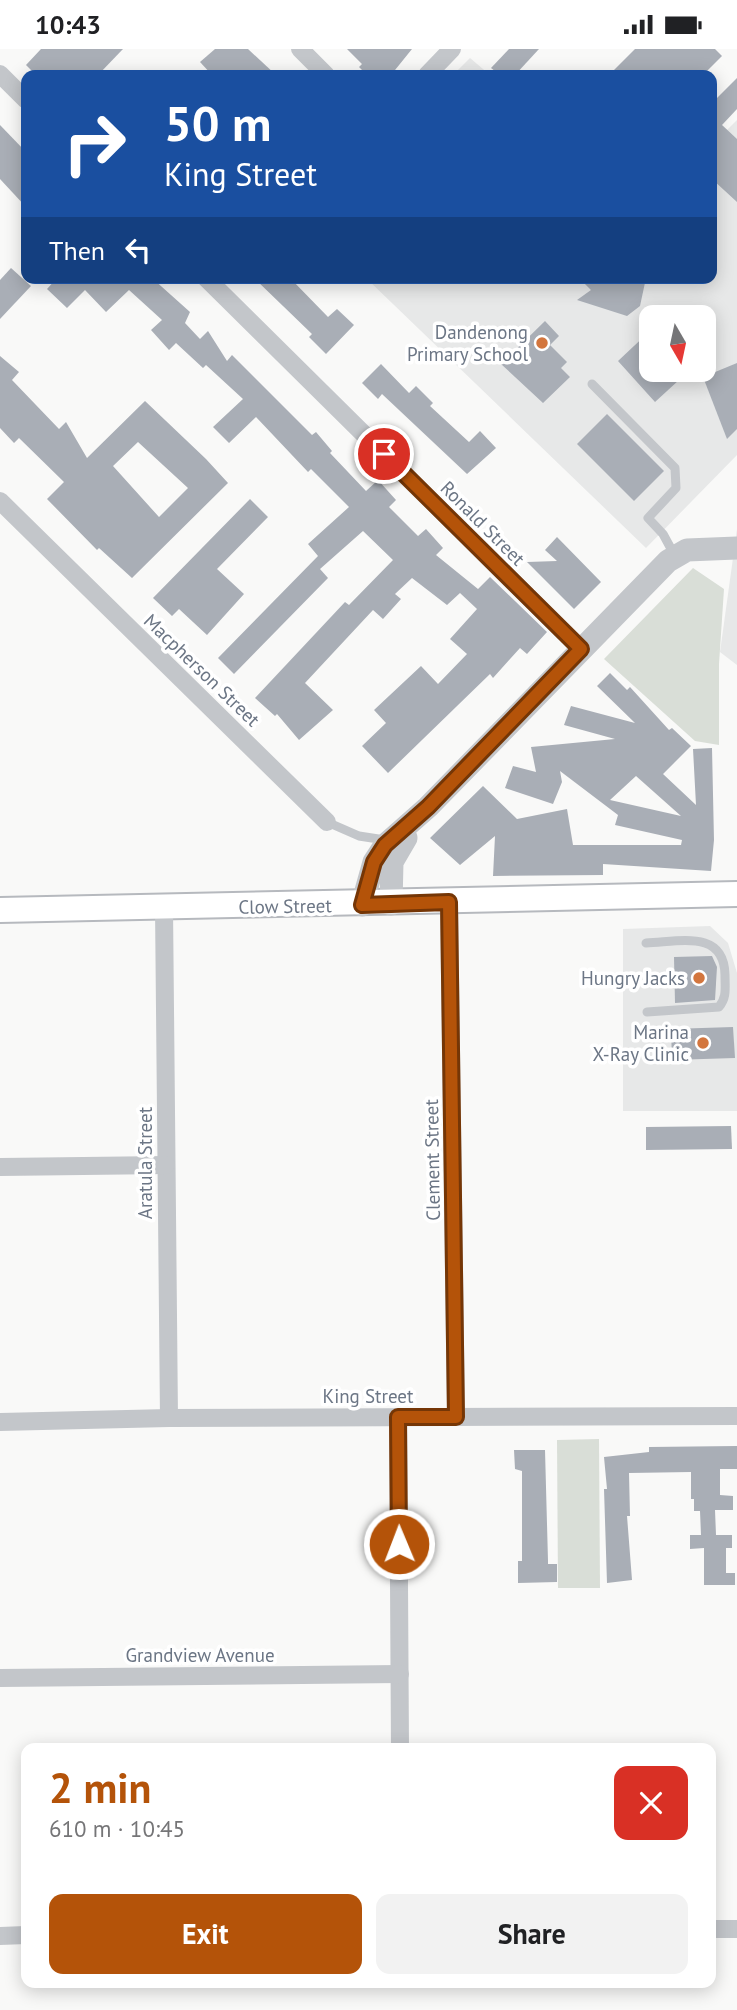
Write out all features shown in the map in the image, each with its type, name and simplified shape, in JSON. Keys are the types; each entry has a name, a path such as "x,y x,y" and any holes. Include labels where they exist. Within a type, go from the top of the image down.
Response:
{"main road":[{"name":"Clow Street","path":"0,910 362,905 737,894"}],"street":[{"path":"300,49 321,70"},
{"path":"432,70 452,49"},
{"path":"0,74 21,95"},
{"name":"Ronald Street","path":"212,284 581,649"},
{"name":"Macpherson Street","path":"0,501 327,822"},
{"path":"362,905 374,862 391,839 428,807 675,556 693,549 737,548"},
{"path":"391,904 390,872 395,854 428,807"},
{"name":"Clement Street","path":"449,902 456,1417"},
{"name":"Aratula Street","path":"164,907 169,1418"},
{"path":"0,1167 166,1165"},
{"name":"King Street","path":"0,1422 169,1418 737,1416"},
{"path":"398,1417 400,1743"},
{"name":"Grandview Avenue","path":"0,1678 400,1674"},
{"path":"716,1929 737,1929"},
{"path":"0,1936 21,1935"}],"lane":[{"path":"592,384 676,470 676,488 648,518 663,534 675,556"},
{"name":"Macpherson Street","path":"327,822 364,838 391,839"},
{"path":"646,943 705,941 718,948 725,963 726,998 719,1007 648,1012"}],"shaded area":[{"path":"470,58 484,70 458,70"},
{"name":"Dandenong Primary School","path":"737,120 737,455 646,548 372,284 717,284 717,140"},
{"path":"737,529 737,665 720,652"},
{"path":"693,568 724,589 719,664 719,745 695,741 604,659"},
{"path":"710,926 728,943 737,973 737,1111 623,1111 623,929"},
{"path":"599,1439 600,1588 558,1588 557,1440"}],"building":[{"path":"41,49 123,49 103,70 31,70 26,65"},
{"path":"215,49 248,49 271,70 207,70 200,62"},
{"path":"347,49 412,49 395,70 362,70 359,67 362,64"},
{"path":"509,49 539,49 520,70 491,68"},
{"path":"635,49 715,49 722,56 708,70 614,70"},
{"path":"737,78 737,109 722,125 737,139 737,202 717,184 717,98"},
{"path":"0,125 21,147 21,202 0,179"},
{"path":"11,268 21,277 21,284 31,286 0,319 0,280"},
{"path":"52,284 159,284 190,312 185,323 200,339 208,331 227,361 232,355 312,435 316,432 332,451 330,453 366,491 378,480 396,500 389,507 418,536 426,529 443,548 436,555 478,589 490,577 547,632 527,654 520,648 493,678 490,674 388,773 362,746 386,723 374,710 421,666 438,684 467,654 450,639 477,609 460,593 447,605 412,578 395,594 401,599 383,619 373,610 305,683 333,710 299,740 277,714 275,716 255,698 345,602 349,605 393,560 363,531 320,569 328,578 234,674 218,658 318,556 308,544 349,507 311,469 308,472 256,417 229,443 213,427 243,399 206,365 203,368 176,343 169,350 151,330 162,320 129,290 106,312 85,290 67,308 47,289"},
{"path":"260,284 296,284 328,317 337,309 354,325 326,354 309,337 312,334"},
{"path":"585,284 645,284 640,305 627,316 577,300 591,290"},
{"path":"545,321 559,336 550,345 567,362 561,368 570,377 543,403 501,364"},
{"path":"639,341 639,382 677,382 655,402 618,361"},
{"path":"0,356 19,372 12,380 59,429 66,422 87,458 145,401 228,483 132,578 99,548 97,550 47,499 64,482 19,438 14,443 0,428","holes":["138,442 188,488 159,517 113,466"]},
{"path":"737,363 737,429 727,439 705,382 716,382 716,372"},
{"path":"381,364 409,393 416,386 433,403 430,406 469,442 480,431 496,448 467,474 382,394 378,399 362,383"},
{"path":"607,414 664,471 634,501 577,444"},
{"path":"250,499 268,517 217,569 244,594 207,635 179,609 172,616 153,598"},
{"path":"557,537 601,582 574,609 527,562 557,561 545,550"},
{"path":"610,673 627,690 630,687 669,730 672,728 691,746 663,774 696,805 693,749 712,748 714,840 711,871 603,864 603,875 493,876 495,836 460,865 430,838 483,786 517,819 567,809 573,845 681,845 682,840 615,825 618,815 560,771 562,782 553,804 505,788 513,766 536,772 531,747 615,739 564,725 571,706 635,723 597,686","holes":["636,776 681,816 610,800"]},
{"path":"712,956 717,967 715,1000 675,1003 674,957"},
{"name":"Marina X-Ray Clinic","path":"733,1027 735,1058 672,1060 671,1029"},
{"path":"731,1126 732,1149 646,1150 646,1127"},
{"path":"737,1446 737,1469 720,1469 720,1495 733,1496 733,1510 715,1510 716,1535 732,1535 732,1548 726,1548 726,1573 735,1573 735,1585 704,1585 704,1548 690,1549 690,1535 701,1535 700,1511 694,1511 694,1499 691,1499 691,1472 629,1473 630,1516 627,1516 632,1580 607,1583 604,1489 607,1489 604,1457 649,1452 649,1447"},
{"path":"514,1450 545,1450 548,1564 557,1564 557,1582 518,1583 518,1561 522,1561 522,1471 515,1469"}],"place":[{"name":"Dandenong Primary School","path":"542,343"},
{"name":"Hungry Jacks","path":"699,978"},
{"name":"Marina X-Ray Clinic","path":"703,1043"}],"route":[{"path":"384,454 581,649 428,807 413,817 385,845 374,862 362,905 449,902 456,1417 398,1417 399,1544"}]}
